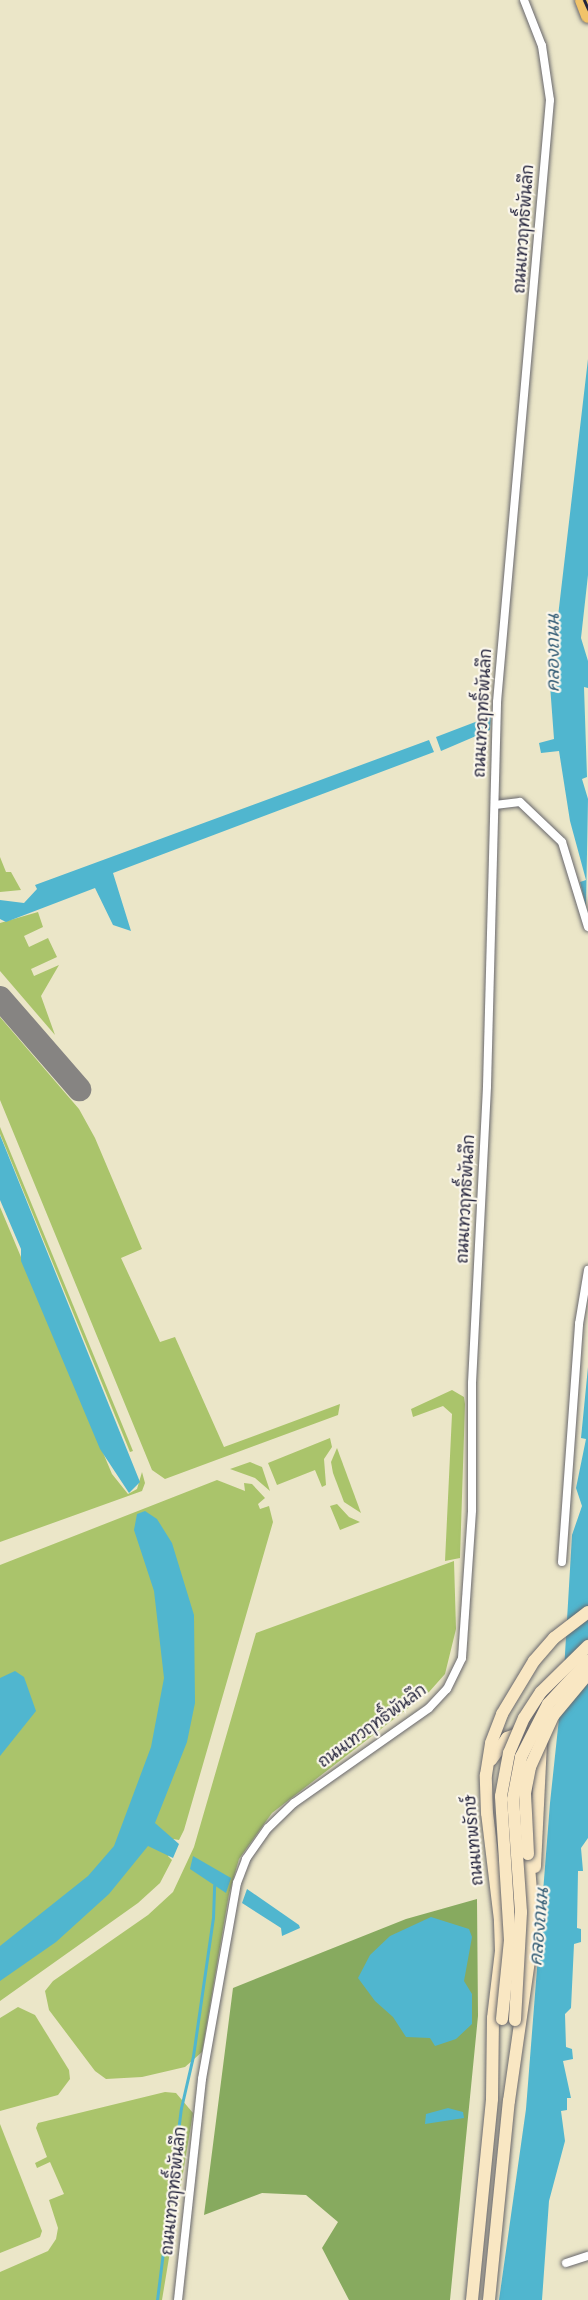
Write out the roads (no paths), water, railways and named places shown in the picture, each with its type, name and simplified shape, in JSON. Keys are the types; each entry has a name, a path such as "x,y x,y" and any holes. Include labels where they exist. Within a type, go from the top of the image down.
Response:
{"main road":[{"path":"582,0 588,16"},
{"name":"ถนนเทพรักษ์","path":"472,2300 492,2099 501,1920 486,1775 491,1743 514,1691 554,1638 588,1612"},
{"name":"ถนนเทพรักษ์","path":"509,2101 510,1940 501,1796 509,1753 524,1718 541,1692 588,1646"},
{"name":"ถนนเทพรักษ์","path":"492,2099 508,2019 521,1912 513,1799 521,1757 548,1704 588,1660"},
{"name":"ถนนเทพรักษ์","path":"489,2300 509,2101 529,1959 532,1904 525,1793 530,1767 553,1716 588,1674"},
{"path":"486,1775 493,1756 507,1738 527,1734 541,1743 542,1771 532,1904"}],"street":[{"name":"ถนนเทวฤทธิ์พันลึก","path":"178,2300 202,2079 237,1883 246,1860 268,1828 294,1803 429,1708 447,1689 462,1658 472,1510 472,1383 487,1086 497,702 550,100 542,46 524,0"},
{"path":"495,806 520,802 562,842 588,927"},
{"path":"562,1562 579,1324 588,1270"},
{"path":"566,2263 588,2256"}],"water":[{"name":"คลองถนน","path":"588,359 588,575 581,638 588,661 588,688 584,687 587,777 582,779 588,799 586,907 580,882 586,880 570,821 559,751 541,753 539,743 554,739 550,685"},
{"path":"491,716 490,730 441,751 436,737"},
{"path":"429,740 434,752 113,873 131,931 113,925 95,888 6,922 0,919 0,900 24,903 37,889 35,885"},
{"path":"0,1135 140,1482 129,1493 100,1449 21,1261 21,1249 0,1200"},
{"name":"คลองถนน","path":"588,1367 588,1838 581,1848 583,1871 578,1871 577,1928 581,1929 581,1942 574,1944 571,2008 565,2014 566,2047 572,2049 573,2059 563,2061 571,2098 567,2098 567,2110 561,2111 565,2141 549,2201 542,2300 499,2300 526,2109 550,1803 564,1671 572,1535 582,1506 576,1488 586,1439 581,1438"},
{"path":"145,1511 157,1519 172,1543 194,1615 195,1703 187,1742 155,1823 179,1844 173,1858 148,1846 109,1894 56,1942 0,1981 0,1946 88,1876 114,1846 151,1747 164,1678 154,1591 134,1530 137,1514"},
{"path":"15,1671 24,1677 36,1711 0,1756 0,1678"},
{"path":"193,1856 231,1878 226,1893 190,1869"},
{"path":"247,1889 299,1925 300,1928 282,1936 281,1928 242,1903"},
{"path":"431,1917 469,1929 472,1937 464,1981 472,1994 472,2024 456,2039 435,2046 430,2038 406,2037 393,2017 375,2001 358,1978 370,1955 390,1936"},
{"path":"448,2108 463,2112 464,2118 425,2124 426,2114"}],"waterway":[{"path":"157,2300 181,2108 193,2056 213,1918 214,1885"}],"railway":[{"path":"584,0 588,9"}]}
